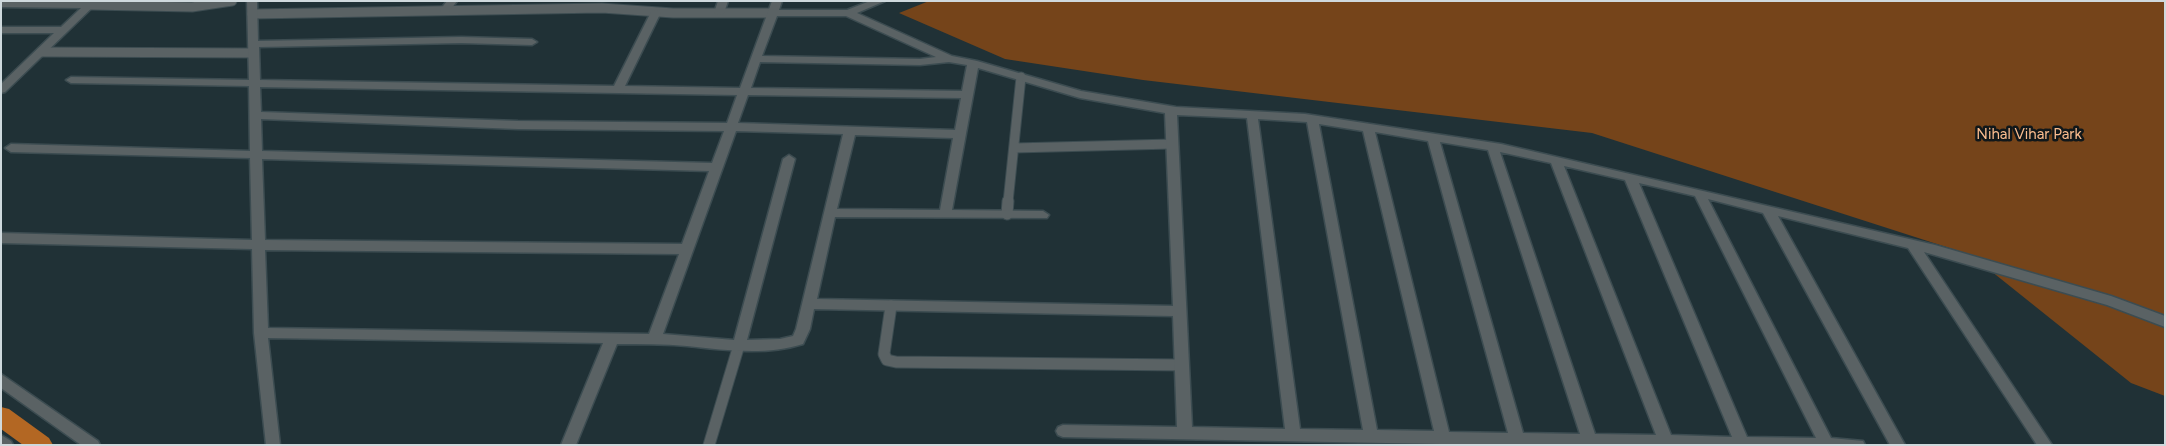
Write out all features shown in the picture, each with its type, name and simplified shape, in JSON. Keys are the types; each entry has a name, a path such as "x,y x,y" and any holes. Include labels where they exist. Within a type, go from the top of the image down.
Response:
{"street":[{"path":"446,10 452,1"},
{"path":"719,13 724,1"},
{"path":"848,13 880,1"},
{"path":"1,4 92,3"},
{"path":"1,90 92,3"},
{"path":"654,339 775,7 848,13 948,58 974,63 1080,94 1171,110 1312,119 1493,147 1698,192 1913,245 2111,301 2165,322"},
{"path":"252,8 261,333 272,445"},
{"path":"617,90 656,12"},
{"path":"1,30 64,30"},
{"path":"253,49 461,40 532,42"},
{"path":"756,59 920,62 948,58"},
{"path":"945,214 974,63"},
{"path":"1,77 15,77"},
{"path":"71,80 254,82 744,93 967,95"},
{"path":"1171,110 1185,432"},
{"path":"255,115 518,125 732,127 960,134"},
{"path":"1252,115 1293,434"},
{"path":"1312,119 1371,435"},
{"path":"1368,128 1442,437"},
{"path":"261,333 654,339 739,345 783,345 798,340 809,304 850,130"},
{"path":"1433,138 1518,442"},
{"path":"1493,147 1590,442"},
{"path":"12,148 256,153 717,167"},
{"path":"739,345 789,158"},
{"path":"1556,161 1667,443"},
{"path":"1630,177 1742,444"},
{"path":"1698,192 1827,444"},
{"path":"1768,210 1898,445"},
{"path":"830,213 1043,215"},
{"path":"1,238 258,244 687,249"},
{"path":"1913,245 2045,445"},
{"path":"809,304 1180,311"},
{"path":"568,445 612,338"},
{"path":"1,380 93,445"},
{"path":"1063,431 1185,432 1248,439 1293,434 1442,437 1518,442 1858,445"},
{"path":"1,441 6,445"}],"lane":[{"path":"92,3 192,6 232,1"},
{"path":"252,8 446,10 602,8 656,12 719,13 775,7"},
{"path":"41,52 253,49"},
{"path":"1007,214 1020,77"},
{"path":"1014,148 1172,144"},
{"path":"892,306 884,354 888,360 896,362 1182,365"},
{"path":"709,445 739,345"}],"green space":[{"name":"Nihal Vihar Park","path":"929,1 2165,1 2165,396 2131,383 1971,255 1592,133 1143,80 1005,59 899,13"}],"waterway":[{"path":"1,416 41,445"}]}
